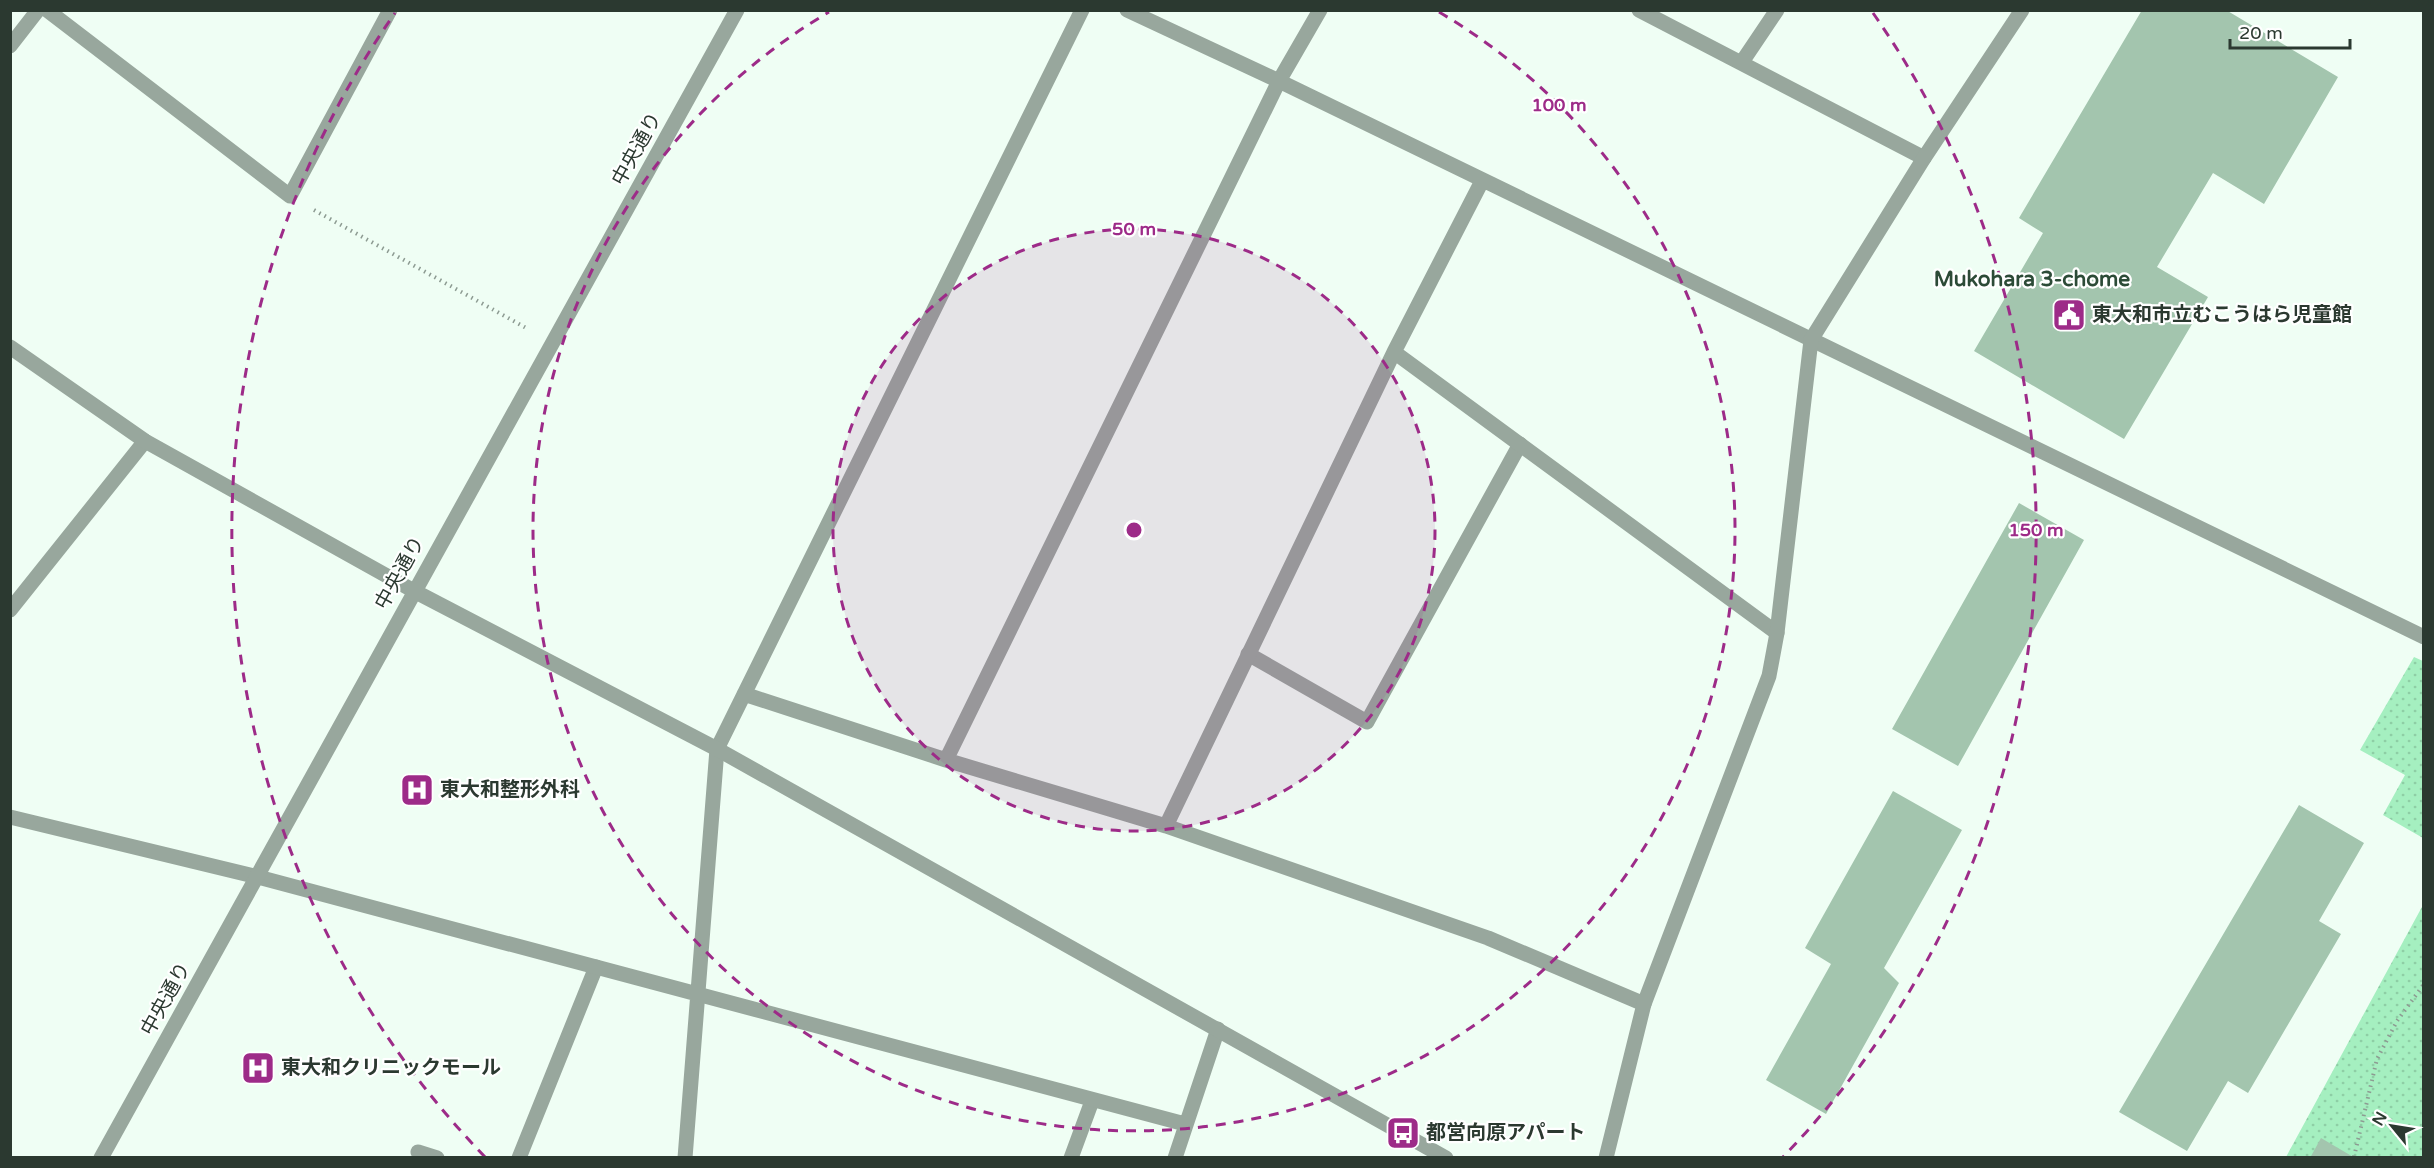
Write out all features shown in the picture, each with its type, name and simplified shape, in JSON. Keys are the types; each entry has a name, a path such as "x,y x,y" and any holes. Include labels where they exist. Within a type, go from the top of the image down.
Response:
{"street":[{"path":"10,46 38,10"},
{"path":"47,10 290,196 390,10"},
{"name":"中央通り","path":"101,1158 737,10"},
{"path":"685,1158 717,749 1082,10"},
{"path":"1127,10 1279,81 2424,637"},
{"path":"946,760 1279,81 1320,10"},
{"path":"1639,10 1924,158"},
{"path":"1742,62 1777,10"},
{"path":"1606,1158 1644,1005 1769,676 1777,633 1811,340 1924,158 2022,10"},
{"path":"1166,826 1394,352 1482,181"},
{"path":"10,347 145,441 414,591 717,749 1446,1158"},
{"path":"1394,352 1777,633"},
{"path":"10,610 145,441"},
{"path":"1248,654 1367,722 1520,444"},
{"path":"744,694 946,760 1166,826 1488,938 1644,1005"},
{"path":"10,817 258,877 1185,1124"},
{"path":"519,1158 596,968"},
{"path":"1175,1158 1218,1029"},
{"path":"1071,1158 1092,1101"},
{"path":"418,1152 437,1158"}],"path":[{"path":"290,196 553,343"},
{"path":"2354,1157 2377,1059 2397,1021 2424,984"}],"green space":[{"path":"2414,657 2423,661 2423,838 2383,815 2405,775 2360,750"},
{"path":"2423,905 2423,1157 2286,1157"}],"building":[{"path":"2142,10 2226,10 2338,77 2264,204 2213,173 2157,267 2208,297 2124,439 1974,351 2043,233 2019,218"},
{"path":"2019,503 2084,540 1958,766 1892,729"},
{"path":"1893,791 1962,830 1884,968 1899,983 1826,1114 1766,1080 1831,964 1805,948"},
{"path":"2299,805 2364,843 2319,921 2341,934 2248,1093 2228,1081 2187,1151 2119,1112"},
{"path":"2321,1138 2355,1158 2310,1158"}],"place":[{"name":"東大和市立むこうはら児童館","path":"2069,315"},
{"name":"東大和整形外科","path":"417,790"},
{"name":"東大和クリニックモール","path":"258,1068"},
{"name":"都営向原アパート","path":"1403,1133"}],"district":[{"name":"Mukohara 3-chome","path":"2032,279"}]}
